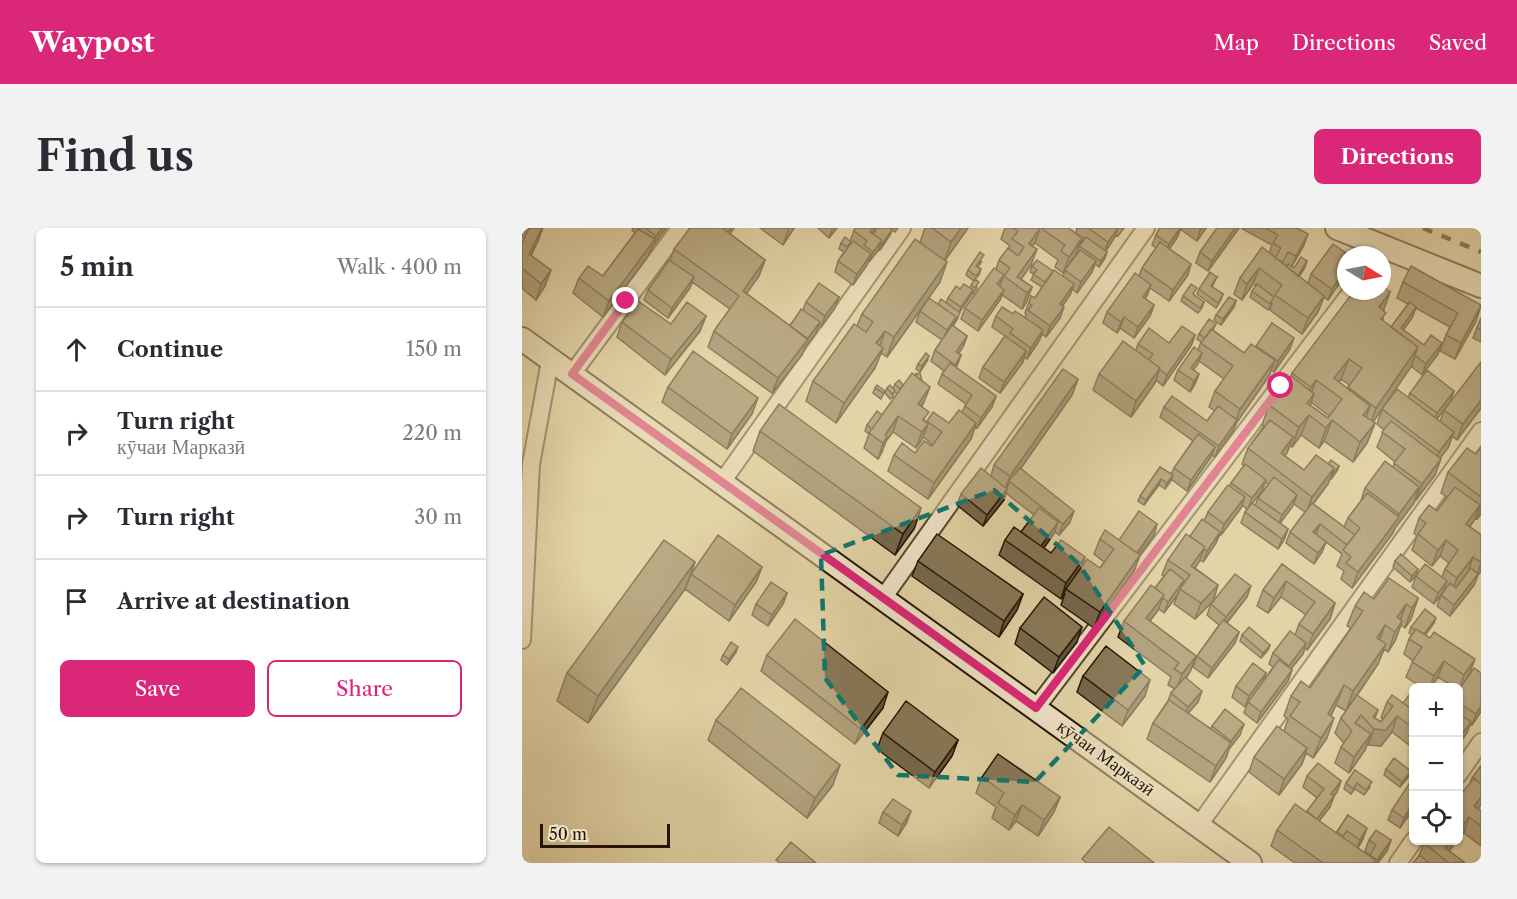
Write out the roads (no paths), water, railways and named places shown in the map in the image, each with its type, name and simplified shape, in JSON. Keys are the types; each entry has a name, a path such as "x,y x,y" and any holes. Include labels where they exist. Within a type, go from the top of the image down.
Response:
{"main road":[{"path":"1337,228 1373,246"},
{"path":"1391,254 1481,286"},
{"name":"кӯчаи Марказӣ","path":"522,339 1250,863"}],"street":[{"path":"572,374 680,228"},
{"path":"722,482 902,228"},
{"path":"883,598 1146,228"},
{"path":"1036,708 1345,300"},
{"path":"522,640 531,464 550,361"},
{"path":"1199,825 1481,431"},
{"path":"1463,768 1481,742"},
{"path":"1398,863 1410,845"}],"railway":[{"path":"1423,228 1481,252"}]}
